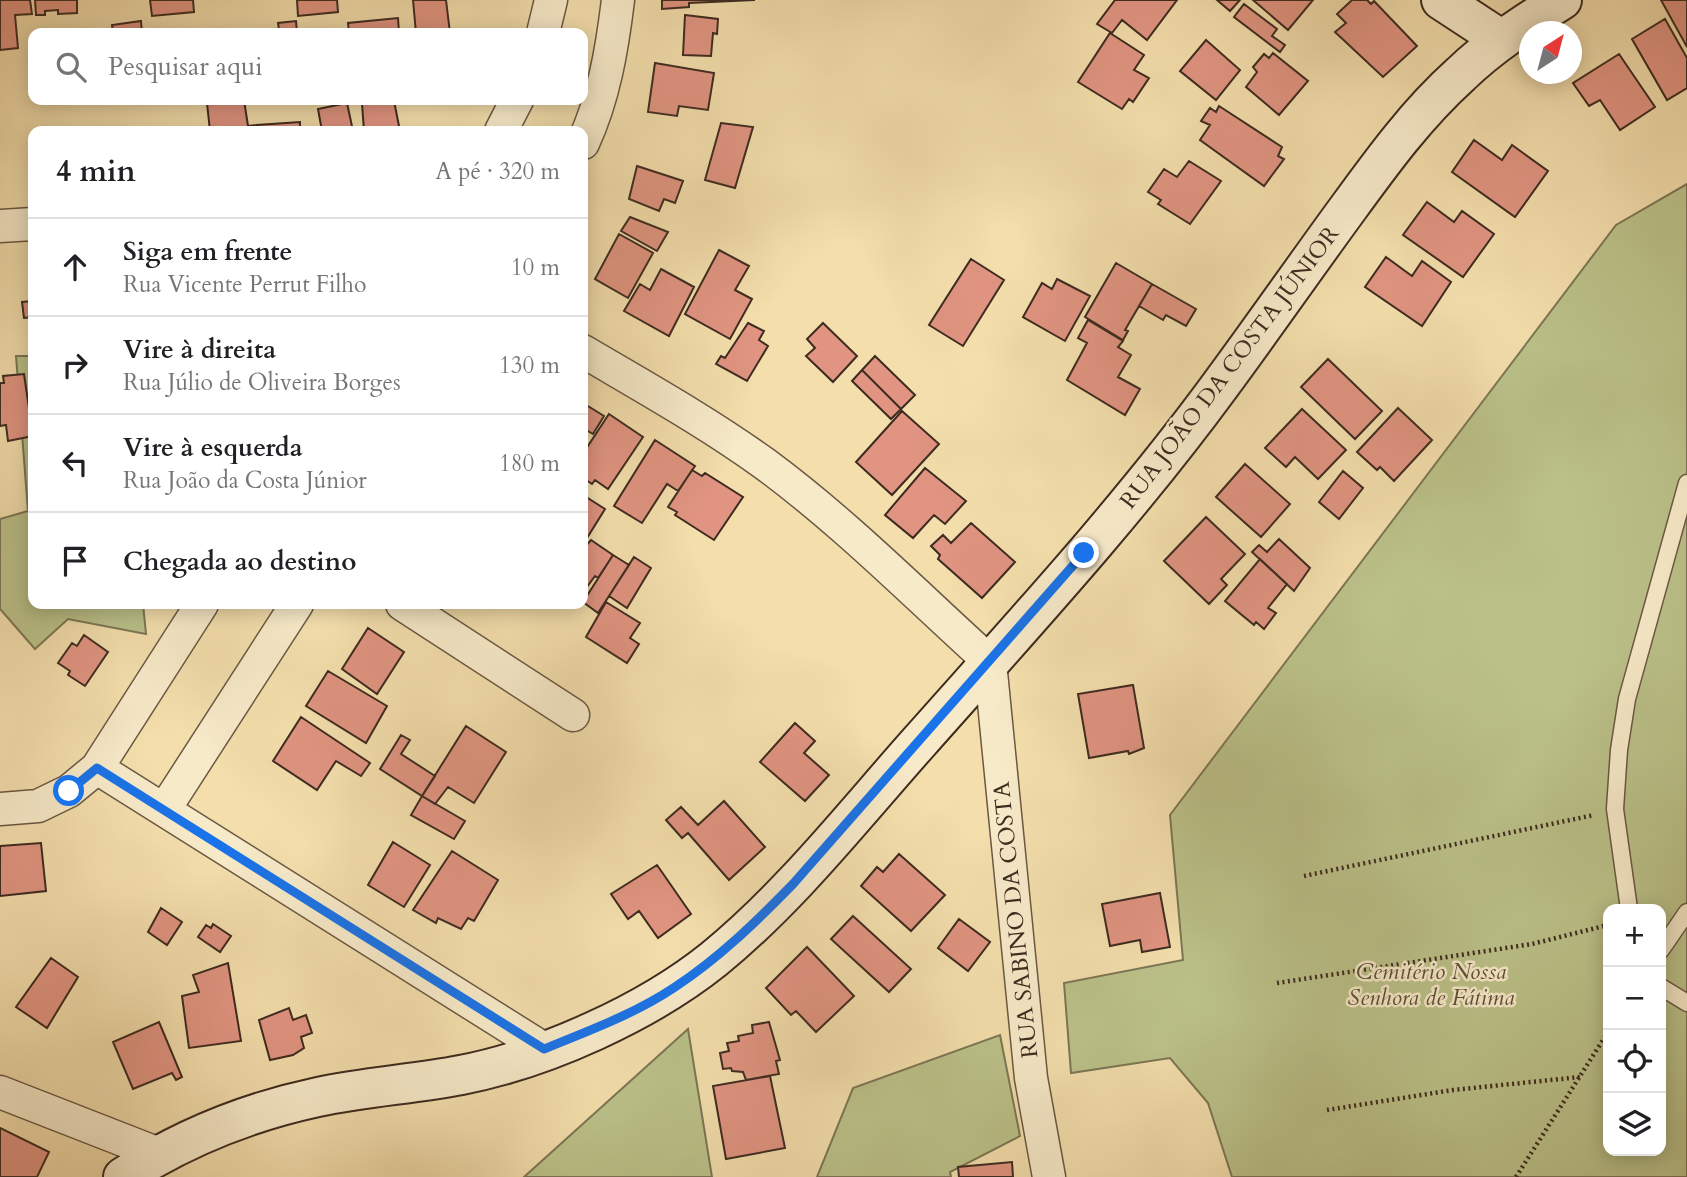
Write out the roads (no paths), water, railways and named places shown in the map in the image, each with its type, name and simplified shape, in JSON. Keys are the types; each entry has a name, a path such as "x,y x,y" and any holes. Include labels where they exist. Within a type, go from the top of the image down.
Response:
{"main road":[{"path":"1441,0 1502,40"},
{"name":"RUA JOÃO DA COSTA JÚNIOR","path":"123,1177 159,1154 205,1132 266,1110 320,1097 466,1074 544,1049 599,1027 673,989 740,937 793,884 989,662 1181,438 1404,134 1461,73 1502,40 1562,0"}],"street":[{"path":"543,28 551,0"},
{"path":"588,130 600,100 613,43 618,0"},
{"path":"504,126 514,105"},
{"path":"0,226 28,224"},
{"path":"588,354 653,391 764,463 840,526 989,662"},
{"path":"0,809 38,806 69,791 97,768 199,609"},
{"path":"164,810 294,609"},
{"path":"410,609 573,715"},
{"name":"RUA SABINO DA COSTA","path":"989,662 1031,1078 1049,1177"},
{"path":"97,768 544,1049"},
{"path":"0,1092 159,1154"}],"lane":[{"path":"1628,904 1615,809 1627,699 1687,483"},
{"path":"1666,943 1687,912"},
{"path":"1666,990 1687,1003"}],"park label":[{"name":"Cemitério Nossa Senhora de Fátima","path":"1431,984"}]}
